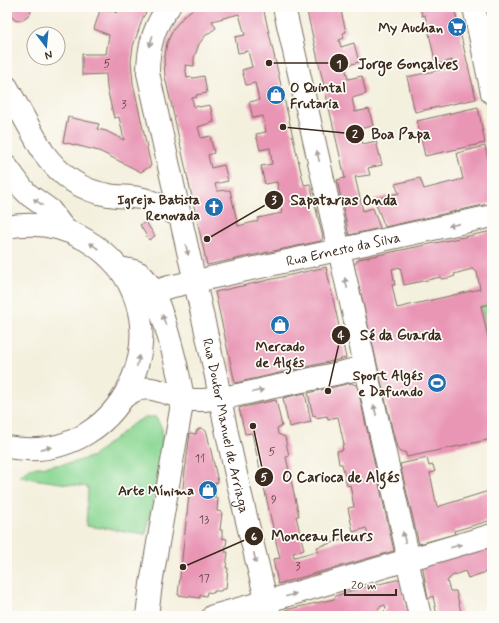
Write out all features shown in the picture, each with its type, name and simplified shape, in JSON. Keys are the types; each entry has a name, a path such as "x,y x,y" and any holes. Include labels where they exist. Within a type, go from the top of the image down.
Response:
{"street":[{"name":"Rua Doutor Manuel de Arriaga","path":"169,7 155,28 149,48 148,73 169,173 268,609"},
{"path":"284,7 406,546 407,560 420,616"},
{"path":"474,7 488,63 492,93"},
{"path":"7,87 43,152 49,161 61,173 75,183 99,193 140,198 179,216"},
{"path":"7,167 29,195 50,210 64,230"},
{"path":"140,198 154,189 169,173"},
{"name":"Rua Ernesto da Silva","path":"152,292 492,216"},
{"path":"7,227 37,225 64,230 94,245 118,268 129,286 137,305 141,337 137,368 124,397 115,409 98,425 86,434 58,446 27,450 7,448"},
{"path":"118,268 140,273 148,282 161,311 171,343 183,398 147,616"},
{"path":"124,397 136,389 146,388 158,390 183,398 199,400 237,395 365,367"},
{"path":"146,388 159,395 166,406 172,418 176,440"},
{"path":"212,616 268,609 407,560 492,536"}],"green space":[{"path":"492,304 492,356 481,306"},
{"path":"146,417 156,417 162,429 162,456 146,534 86,526 88,487 19,477 30,468 72,463 93,456 134,423"}],"building":[{"path":"7,7 32,7 32,10 30,11 31,13 21,21 19,19 18,21 10,15 7,18"},
{"path":"101,7 117,13 119,7 150,7 143,17 133,46 131,61 133,83 151,166 141,172 99,151 63,142 68,117 99,124 97,129 106,131 124,140 119,117 114,118 107,88 106,74 82,75 82,54 106,54 109,35 94,29"},
{"path":"195,7 263,7 304,185 310,184 323,238 321,241 207,265 165,77 164,61 167,43 174,28 183,17","holes":["239,14 245,35 235,37 238,53 248,51 252,67 242,70 246,85 255,83 259,100 249,102 253,118 263,116 266,132 256,134 260,150 270,148 271,155 272,164 261,166 263,176 265,184 277,182 282,213 258,218 258,221 238,226 230,190 217,191 215,184 228,181 224,165 211,168 208,155 214,153 210,136 201,138 198,127 214,122 210,105 194,107 192,98 197,97 196,95 207,93 204,76 187,78 185,65 194,66 194,58 199,44 206,35 216,28 212,21"]},
{"path":"306,7 337,7 338,11 341,11 346,32 343,33 344,38 339,40 341,47 354,43 359,62 345,66 348,79 362,76 366,94 352,98 355,112 369,109 373,126 359,129 363,144 376,141 382,165 368,168 370,175 355,177 363,211 373,208 380,228 349,235 337,180 345,178"},
{"path":"420,7 454,7 476,99 415,112 407,77 453,67 452,60 436,65 425,15 422,16"},
{"path":"478,107 485,143 425,156 417,121"},
{"path":"485,146 492,177 492,203 385,227 374,199 399,193 395,184 420,178 424,189 463,179 457,153"},
{"path":"146,222 155,236 149,240 140,225"},
{"name":"Sport Algés e Dafundo","path":"492,231 492,304 481,306 492,356 492,439 407,457 405,452 400,452 398,450 354,265 359,259","holes":["400,267 404,285 441,277 441,279 449,278 455,276 454,274 472,269 477,272 480,289 397,308 392,285 395,285 392,269"]},
{"name":"Mercado de Algés","path":"326,267 346,358 235,383 215,292"},
{"path":"351,383 356,385 358,389 394,551 278,584 273,559 280,558 252,433 245,434 239,408 276,400 282,426 277,428 278,434 285,437 289,456 286,457 299,516 296,516 304,550 293,553 294,557 318,551 317,547 368,533 366,528 353,532 348,508 354,507 350,485 347,486 342,464 339,464 337,451 343,450 342,445 344,444 338,417 328,419 327,416 316,418 315,415 313,416 308,393"},
{"path":"305,393 311,422 289,427 283,398"},
{"path":"201,428 207,433 218,482 215,483 215,498 218,498 217,511 222,512 220,530 222,530 222,538 227,539 225,552 228,552 226,568 228,568 226,589 214,591 214,593 207,592 206,596 200,595 200,598 178,595 189,495 182,494 190,433 196,434 197,430"},
{"path":"427,458 429,466 433,465 435,472 430,473 437,507 492,490 492,520 454,531 455,534 419,544 400,464"},
{"path":"492,542 492,570 468,578 465,571 452,576 447,581 450,591 456,591 462,616 437,616 433,596 428,599 422,563"},
{"path":"400,579 408,616 384,616 383,612 386,609 385,605 379,607 379,609 374,613 362,616 286,616 285,610 334,599 336,596 350,591"}],"place":[{"name":"My Auchan","path":"457,27"},
{"name":"Jorge Gonçalves","path":"269,63"},
{"name":"O Quintal Frutaria","path":"276,95"},
{"name":"Boa Papa","path":"283,127"},
{"name":"Igreja Batista Renovada","path":"214,207"},
{"name":"Sapatarias Onda","path":"207,239"},
{"name":"Mercado de Algés","path":"280,325"},
{"name":"Sport Algés e Dafundo","path":"437,383"},
{"name":"Sé da Guarda","path":"328,391"},
{"name":"O Carioca de Algés","path":"253,426"},
{"name":"Arte Mínima","path":"208,490"},
{"name":"Monceau Fleurs","path":"183,567"}]}
